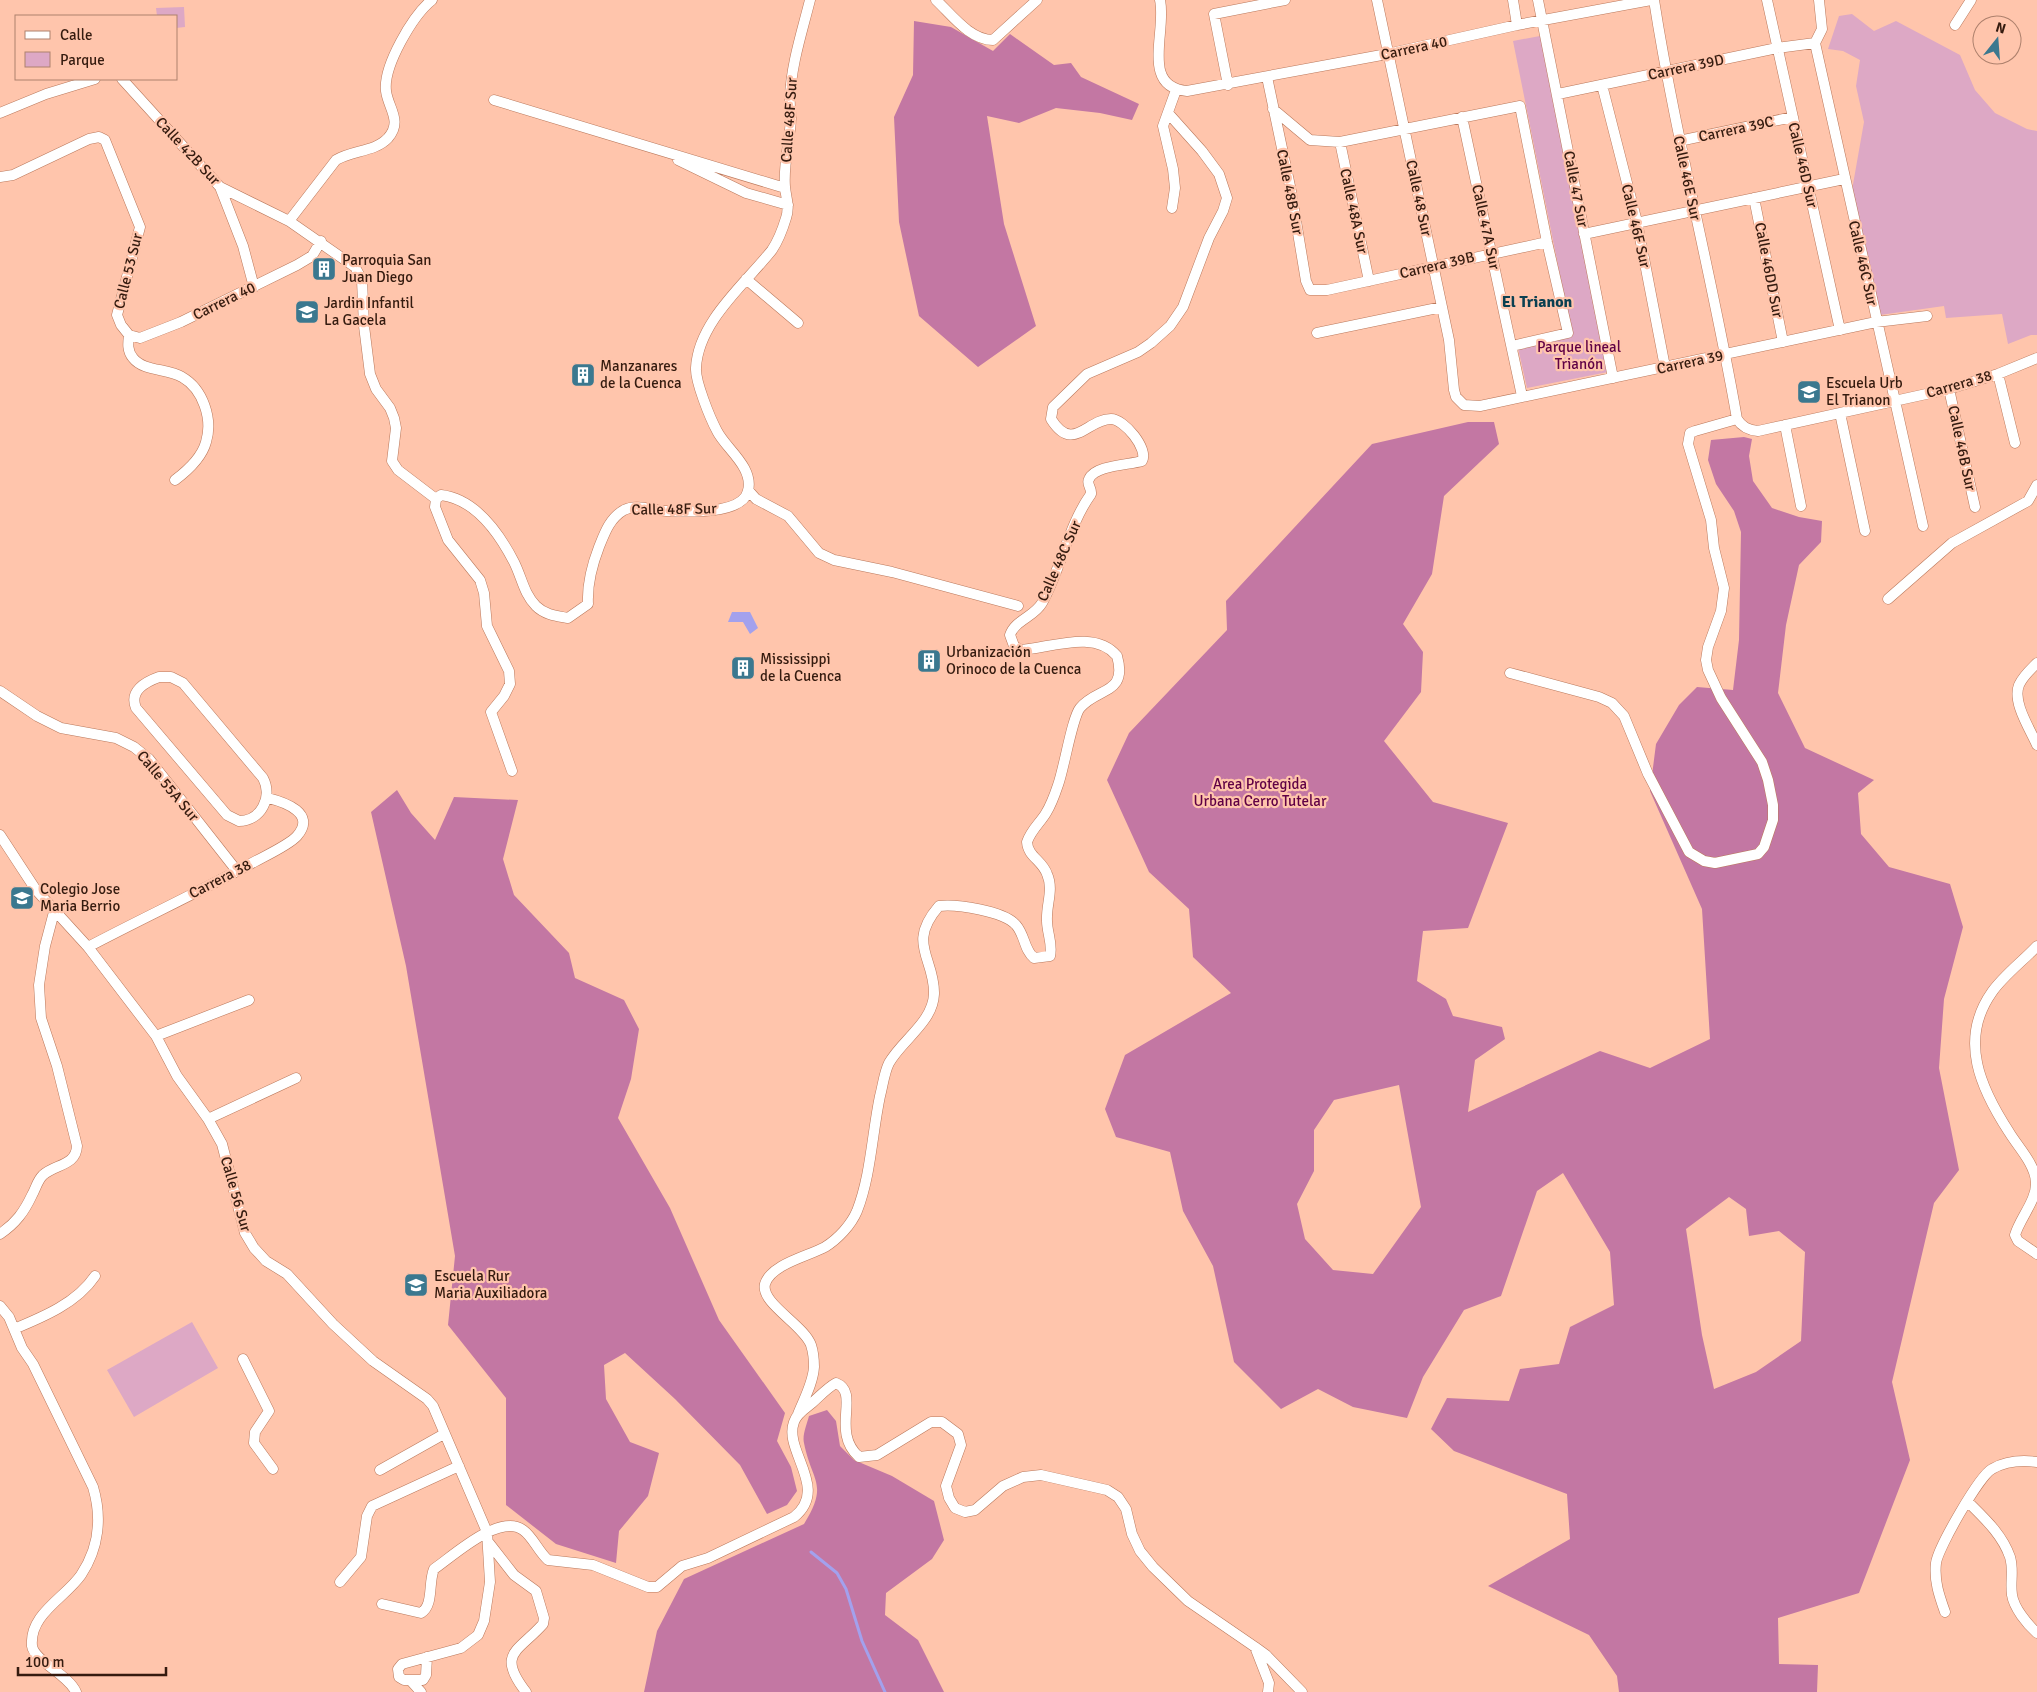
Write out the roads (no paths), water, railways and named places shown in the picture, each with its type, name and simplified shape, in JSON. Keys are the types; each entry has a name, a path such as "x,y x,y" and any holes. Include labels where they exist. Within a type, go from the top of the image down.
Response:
{"street":[{"path":"289,221 336,160 344,155 378,146 389,137 395,125 394,110 386,92 388,71 406,34 423,8 432,0"},
{"name":"Calle 48F Sur","path":"436,499 441,495 452,496 482,516 497,534 514,563 526,594 538,608 552,616 568,618 588,604 587,590 599,546 610,522 625,509 634,507 665,511 732,508 744,498 748,490 742,464 717,431 695,372 697,356 721,309 773,248 787,216 788,204 785,188 791,119 791,77 810,0"},
{"path":"936,0 974,35 984,40 993,40 1037,0"},
{"path":"1160,0 1163,21 1158,66 1164,80 1176,90 1163,126 1173,169 1175,188 1172,208"},
{"path":"1228,85 1214,14 1285,0"},
{"name":"Calle 48 Sur","path":"1377,0 1442,307 1456,397"},
{"path":"1513,0 1517,25"},
{"name":"Calle 47 Sur","path":"1538,0 1613,378"},
{"name":"Carrera 40","path":"1176,90 1199,90 1267,78 1517,25 1653,0"},
{"name":"Calle 46E Sur","path":"1653,0 1679,142 1724,354"},
{"name":"Calle 46D Sur","path":"1767,0 1840,330"},
{"name":"Calle 46C Sur","path":"1819,0 1822,29 1815,43 1923,526"},
{"path":"1956,25 1971,0"},
{"name":"Carrera 39D","path":"1558,94 1777,48 1815,43"},
{"name":"Calle 48B Sur","path":"1267,78 1308,286 1310,290 1327,290"},
{"path":"0,113 46,94 92,80"},
{"name":"Calle 42B Sur","path":"124,80 210,179 220,187 289,221 321,241 354,267 362,280 364,326 370,374 376,389 390,408 396,428 392,460 398,470 436,499"},
{"name":"Calle 46F Sur","path":"1602,85 1637,222 1665,367"},
{"path":"494,100 785,188"},
{"path":"1273,109 1310,140 1340,142 1520,106 1547,242 1568,333 1512,346"},
{"name":"Calle 48C Sur","path":"798,1414 814,1370 811,1344 802,1331 767,1298 764,1291 765,1282 771,1274 824,1247 841,1235 856,1212 865,1183 872,1134 885,1076 890,1063 924,1020 930,1009 934,994 932,979 924,956 924,938 929,918 939,906 954,904 1008,919 1017,926 1029,954 1034,958 1050,956 1047,920 1051,887 1046,871 1030,854 1026,842 1045,814 1058,786 1078,713 1090,700 1112,689 1120,673 1120,668 1117,656 1100,644 1087,642 1021,650 1014,646 1010,635 1016,624 1029,617 1043,602 1091,494 1088,482 1090,477 1102,468 1133,464 1142,461 1144,457 1144,452 1133,435 1121,423 1113,419 1105,420 1082,433 1068,434 1057,429 1051,419 1053,407 1086,374 1138,352 1170,326 1183,307 1209,238 1226,205 1226,191 1219,174 1202,151 1168,113"},
{"name":"Calle 47A Sur","path":"1462,117 1522,396"},
{"name":"Carrera 39C","path":"1679,142 1793,118"},
{"name":"Calle 53 Sur","path":"0,177 13,175 69,148 99,137 105,140 140,227 117,315 129,336"},
{"name":"Calle 48A Sur","path":"1340,142 1368,281"},
{"path":"655,148 746,193 788,204"},
{"path":"1584,234 1844,179"},
{"path":"220,187 243,246 254,287"},
{"name":"Calle 46DD Sur","path":"1754,198 1783,342"},
{"name":"Carrera 40","path":"129,336 140,338 181,322 254,287 312,256 321,241"},
{"name":"Carrera 39B","path":"1327,290 1434,268 1491,252 1547,242"},
{"path":"746,279 798,323"},
{"path":"1317,333 1442,307"},
{"name":"Carrera 39","path":"1456,397 1464,405 1472,407 1876,322 1927,316"},
{"path":"129,336 128,344 133,358 140,364 182,377 196,388 204,405 208,421 206,442 187,471 175,480"},
{"path":"1510,673 1599,696 1612,703 1624,716 1648,774 1689,852 1704,861 1716,863 1758,854 1764,847 1773,820 1768,780 1762,762 1721,698 1706,660 1708,647 1721,611 1724,588 1714,548 1711,520 1688,449 1689,436 1695,431 1710,425 1737,419 1724,354"},
{"name":"Carrera 38","path":"1737,419 1746,429 1752,430 1785,425 1949,389 1998,374 2037,358"},
{"path":"1998,374 2015,442"},
{"name":"Calle 46B Sur","path":"1949,389 1974,506"},
{"path":"1840,413 1865,531"},
{"path":"1785,425 1801,506"},
{"path":"1888,599 1952,543 2028,500 2037,485"},
{"path":"748,490 756,499 788,516 819,553 834,560 892,572 1018,606"},
{"path":"436,499 434,507 448,540 480,580 484,593 488,626 509,671 510,684 504,696 491,712 512,771"},
{"path":"2037,663 2019,685 2018,693 2037,745"},
{"path":"159,677 171,677 183,683 264,778 268,798 265,804 252,817 242,821 231,818 136,708 134,698 137,690 159,677"},
{"name":"Calle 55A Sur","path":"0,691 37,716 61,728 116,738 134,746 149,759 237,871"},
{"name":"Carrera 38","path":"88,948 237,871 297,837 301,827 300,815 295,807 268,798"},
{"name":"Calle 56 Sur","path":"0,835 36,890 88,948 156,1036 177,1076 208,1119 222,1144 245,1233 254,1248 266,1261 286,1274 333,1324 373,1361 427,1399 433,1406 487,1532 490,1582 484,1622 478,1636 461,1648 402,1664 398,1669 399,1677 411,1681"},
{"path":"0,1234 20,1217 39,1180 46,1172 72,1160 76,1154 77,1146 57,1066 41,1018 38,985 45,946 54,912"},
{"path":"2037,946 1993,991 1978,1018 1974,1034 1982,1081 1989,1102 2033,1170 2036,1182 2033,1196 2015,1234 2018,1241 2037,1254"},
{"path":"156,1036 249,1000"},
{"path":"208,1119 296,1078"},
{"path":"14,1328 69,1302 87,1289 95,1276"},
{"path":"0,1306 9,1317 93,1487 99,1507 95,1544 89,1560 80,1576 40,1619 33,1637 32,1646 35,1654 65,1676 76,1692"},
{"path":"243,1359 269,1411 255,1432 254,1443 273,1470"},
{"path":"382,1604 420,1613 426,1610 434,1570 498,1526 512,1526 522,1529 548,1560 593,1565 648,1587 656,1587 682,1566 725,1550 794,1517 803,1510 807,1496 807,1483 792,1431 798,1414 836,1383 843,1386 847,1392 844,1426 847,1441 859,1457 876,1455 931,1422 942,1422 958,1434 961,1445 946,1486 949,1498 955,1508 965,1512 975,1510 1003,1486 1024,1477 1041,1475 1108,1490 1118,1497 1126,1510 1132,1534 1140,1551 1153,1567 1188,1601 1266,1655 1302,1692"},
{"path":"380,1470 444,1434"},
{"path":"1945,1612 1937,1590 1936,1560 1940,1549 1983,1476 1991,1470 2010,1462 2037,1462"},
{"path":"340,1582 361,1557 367,1516 372,1506 459,1466"},
{"path":"1968,1502 1989,1523 2007,1550 2012,1571 2012,1597 2022,1615 2037,1633"},
{"path":"489,1543 514,1575 536,1591 544,1618 543,1624 513,1654 512,1673 526,1692"},
{"path":"1254,1647 1269,1683 1268,1692"},
{"path":"411,1681 423,1680 426,1675 427,1657"},
{"path":"411,1681 421,1692"}],"waterway":[{"path":"811,1552 837,1573 846,1589 862,1641 885,1692"}],"place":[{"name":"Parroquia San Juan Diego","path":"324,269"},
{"name":"Jardin Infantil La Gacela","path":"307,312"},
{"name":"Manzanares de la Cuenca","path":"583,375"},
{"name":"Escuela Urb El Trianon","path":"1809,392"},
{"name":"Urbanización Orinoco de la Cuenca","path":"929,661"},
{"name":"Mississippi de la Cuenca","path":"743,668"},
{"name":"Colegio Jose Maria Berrio","path":"22,898"},
{"name":"Escuela Rur Maria Auxiliadora","path":"416,1285"}],"district":[{"name":"El Trianon","path":"1537,301"}],"park label":[{"name":"Parque lineal Trianón","path":"1579,356"},
{"name":"Area Protegida Urbana Cerro Tutelar","path":"1260,792"}]}
